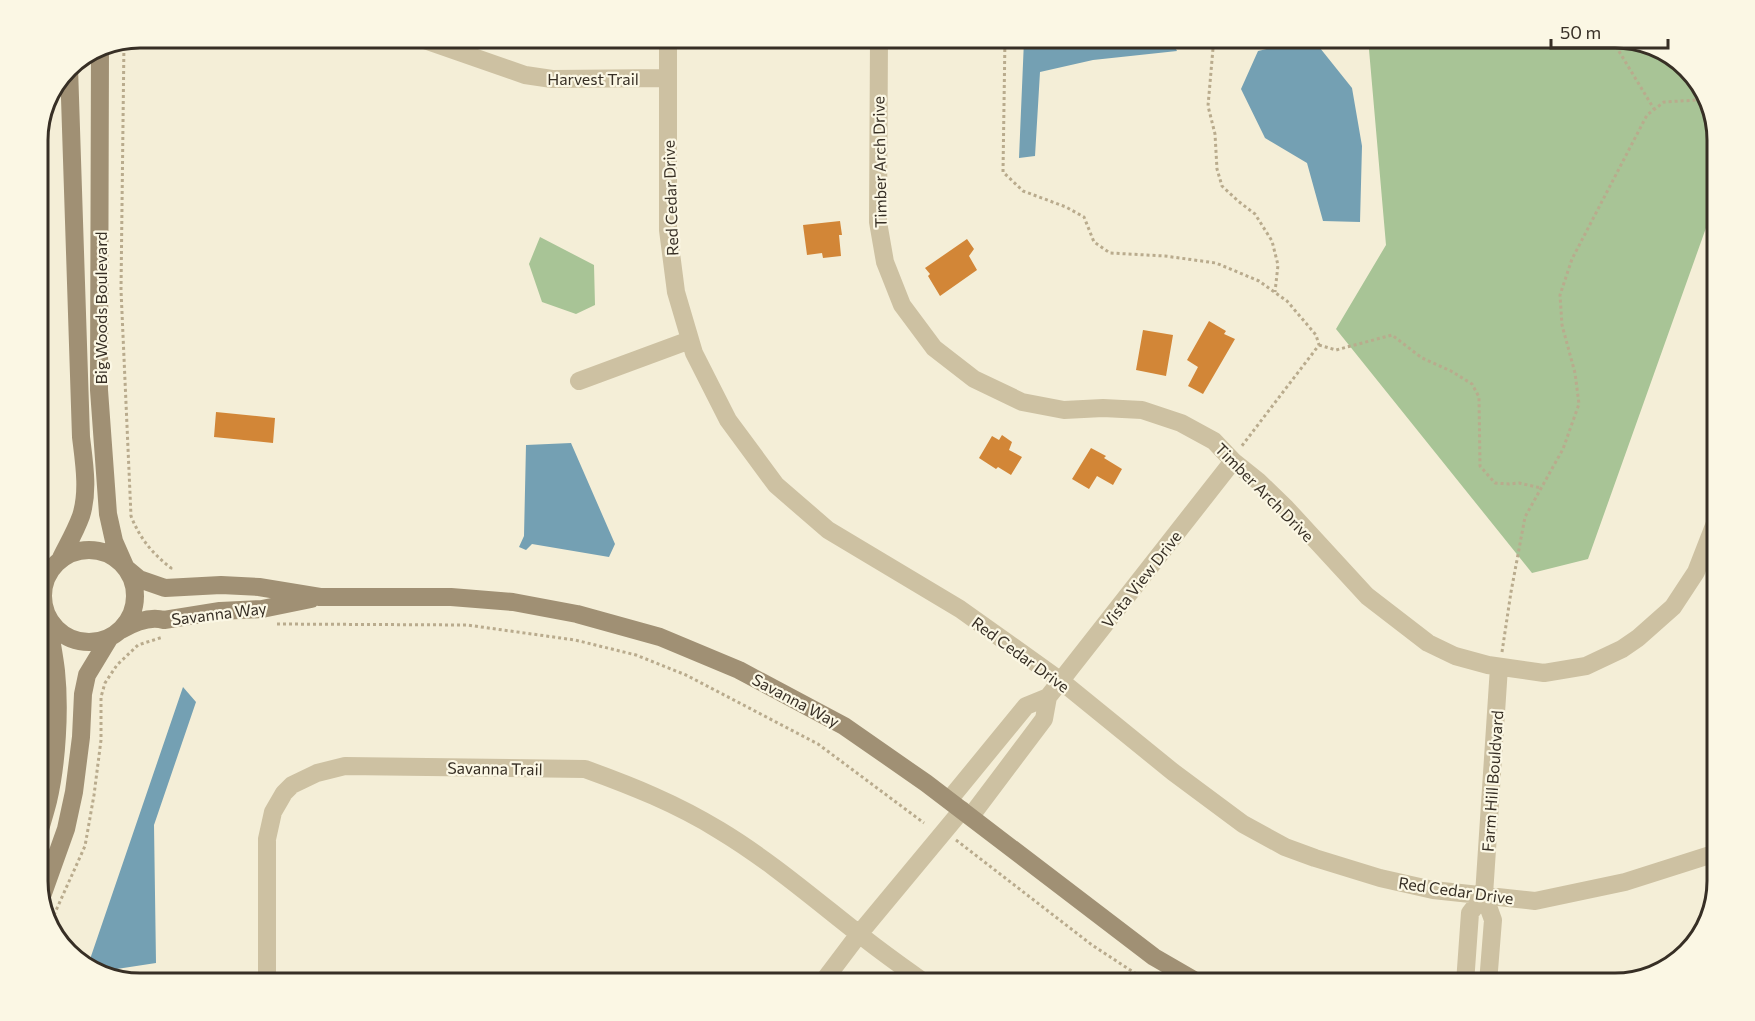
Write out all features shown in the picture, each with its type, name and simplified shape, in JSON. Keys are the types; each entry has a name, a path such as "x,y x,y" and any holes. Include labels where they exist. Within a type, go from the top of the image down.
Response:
{"street":[{"name":"Harvest Trail","path":"445,48 537,78 668,78"},
{"name":"Red Cedar Drive","path":"668,48 668,230 676,292 694,353 728,420 776,484 828,530 960,609 1061,681 1173,772 1243,824 1285,847 1380,878 1433,890 1535,901 1626,882 1707,856"},
{"name":"Timber Arch Drive","path":"879,48 878,222 885,262 902,305 934,348 974,379 1022,402 1064,410 1142,410 1181,423 1214,441 1286,508 1367,596 1443,652 1488,665 1544,673 1586,666 1622,649 1673,607 1696,572 1707,544"},
{"name":"Big Woods Boulevard","path":"48,882 66,829 74,792 81,737 83,694 87,675 114,634 127,622 135,601 132,579 114,541 108,514 99,390 100,58"},
{"name":"Big Woods Boulevard","path":"48,574 61,558 84,504 85,472 81,437 70,81"},
{"path":"579,381 690,340"},
{"name":"Vista View Drive","path":"961,809 1026,706 1048,697 1233,461"},
{"path":"61,558 83,549 95,549 117,558 126,568"},
{"name":"Savanna Way","path":"126,568 139,579 165,588 221,585 259,587 320,597 451,597 513,602 577,614 660,637 740,670 844,726 961,809 1154,957 1181,973"},
{"name":"Savanna Way","path":"114,634 132,624 157,618 164,620 220,611 262,609 320,597"},
{"name":"Big Woods Boulevard","path":"48,803 55,755 57,714 56,672 49,620"},
{"path":"49,620 71,639 91,642 114,634"},
{"name":"Farm Hill Bouldvard","path":"1489,973 1493,920 1484,895 1499,667"},
{"name":"Vista View Drive","path":"830,973 961,809 1044,719 1048,697"},
{"name":"Savanna Trail","path":"267,973 267,839 273,812 284,793 292,785 317,773 345,766 585,769 618,781 666,801 719,830 782,872 910,973"},
{"name":"Farm Hill Bouldvard","path":"1466,973 1470,913 1484,895"}],"path":[{"path":"1005,48 1003,172 1023,191 1066,207 1084,217 1094,242 1110,253 1216,262 1259,281 1287,301 1316,335 1319,345"},
{"path":"1213,48 1208,106 1215,134 1217,169 1222,186 1255,214 1272,241 1278,265 1275,292"},
{"path":"1617,48 1654,109"},
{"path":"124,50 122,290 131,516 145,543 171,568"},
{"path":"1499,667 1510,592 1525,517 1563,449 1580,404 1575,373 1562,326 1560,295 1572,259 1647,115 1664,102 1697,100"},
{"path":"1319,345 1336,350 1392,334 1422,358 1451,371 1472,384 1479,397 1480,466 1495,483 1519,483 1541,488"},
{"path":"1233,461 1319,345"},
{"path":"273,624 467,626 575,640 636,655 686,675 818,744 924,823"},
{"path":"55,915 85,846 100,751 101,697 105,683 117,665 138,645 168,635"},
{"path":"955,839 1092,945 1134,973"}],"green space":[{"path":"1369,48 1627,49 1661,60 1680,75 1691,89 1702,111 1707,134 1707,225 1588,559 1532,573 1336,329 1386,245"},
{"path":"540,237 594,265 595,305 576,314 542,302 529,264"}],"water":[{"path":"1024,48 1176,48 1177,51 1093,60 1040,72 1035,156 1019,158"},
{"path":"1270,48 1320,48 1352,88 1362,146 1360,222 1323,221 1307,163 1265,138 1241,89 1258,51"},
{"path":"571,443 615,544 609,557 532,544 526,550 519,547 524,536 526,445"},
{"path":"183,687 196,702 154,825 156,963 115,969 90,958"}],"building":[{"path":"840,221 841,256 823,258 822,253 807,255 803,225"},
{"path":"967,239 974,249 969,256 977,270 940,296 925,268"},
{"path":"1209,321 1226,331 1224,334 1235,339 1203,394 1188,386 1198,367 1187,360"},
{"path":"1143,330 1173,335 1166,376 1136,370"},
{"path":"216,412 275,418 273,443 214,437"},
{"path":"1002,435 1012,442 1009,450 1022,457 1011,475 979,458 992,436 999,440"},
{"path":"1091,448 1122,469 1113,485 1097,476 1089,489 1072,479"}]}
